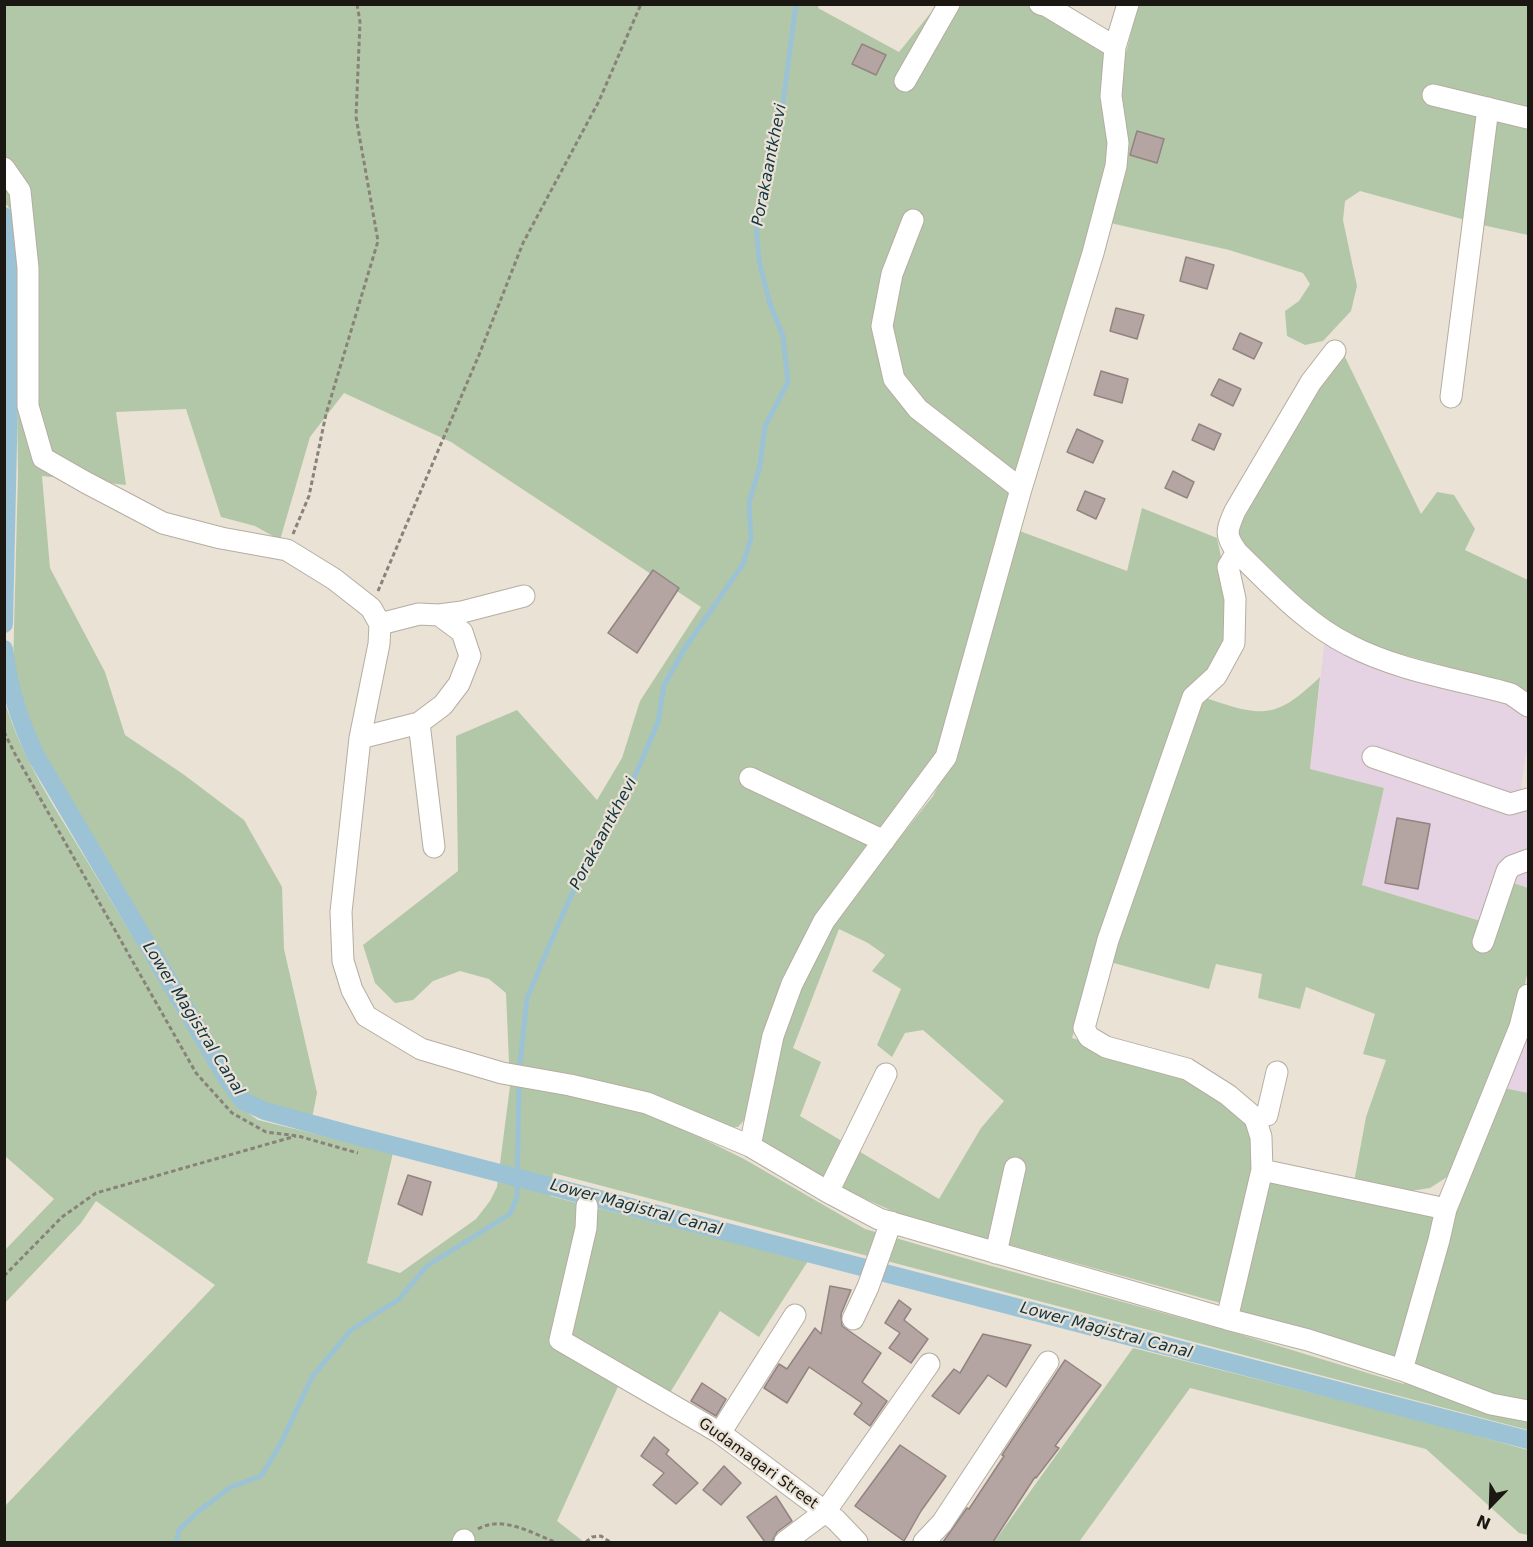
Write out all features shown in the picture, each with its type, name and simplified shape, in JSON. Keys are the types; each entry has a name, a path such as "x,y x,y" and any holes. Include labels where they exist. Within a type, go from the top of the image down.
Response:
{"street":[{"path":"904,81 949,4"},
{"path":"1040,4 1115,47"},
{"path":"750,1146 773,1036 792,984 824,921 946,758 1021,489 1093,253 1116,166 1118,143 1111,96 1115,47 1128,4"},
{"path":"1433,95 1528,118"},
{"path":"1450,397 1488,108"},
{"path":"4,168 20,190 28,268 27,406 43,458 163,522 221,538 287,550 334,579 375,616 379,644 360,738 341,912 343,961 352,990 366,1016 421,1049 502,1073 570,1085 647,1103 750,1146 879,1219 889,1229 996,1253 1308,1340 1402,1370 1491,1404 1528,1411"},
{"path":"913,220 892,274 882,326 894,379 918,409 1021,489"},
{"path":"1335,351 1311,382 1235,511 1227,531 1229,541 1237,552 1296,609 1347,645 1386,661 1510,694 1528,706"},
{"path":"1227,1319 1262,1170 1261,1137 1255,1118 1228,1095 1187,1069 1106,1047 1089,1037 1084,1028 1108,940 1193,697 1216,676 1234,643 1235,599 1228,567 1237,552"},
{"path":"375,616 439,615 462,612 524,596"},
{"path":"360,738 419,723 443,705 459,684 470,656 462,632 439,615"},
{"path":"419,723 435,847"},
{"path":"1373,757 1510,804 1528,799"},
{"path":"750,778 884,841"},
{"path":"1483,942 1507,871 1512,866 1528,860"},
{"path":"1402,1370 1446,1209 1520,1027 1528,995"},
{"path":"1255,1118 1268,1115 1277,1072"},
{"path":"828,1192 886,1074"},
{"path":"996,1253 1015,1168"},
{"path":"1262,1170 1446,1209"},
{"name":"Gudamaqari Street","path":"587,1206 586,1228 560,1340 720,1433 836,1520 857,1542"},
{"path":"853,1319 868,1287 889,1229"},
{"path":"720,1433 795,1315"},
{"path":"924,1542 942,1523 1048,1362"},
{"path":"785,1542 825,1512 929,1364"}],"path":[{"path":"287,550 309,496 326,414 378,241 356,117 360,22 357,4"},
{"path":"375,616 524,243 599,101 641,4"},
{"path":"4,732 196,1073 232,1113 266,1132 298,1136 358,1153"},
{"path":"4,1276 62,1217 96,1193 298,1136"},
{"path":"463,1541 491,1523 505,1523 555,1542"},
{"path":"586,1542 592,1537 601,1536 610,1542"}],"shaded area":[{"path":"1325,637 1511,704 1527,716 1528,742 1521,787 1528,806 1528,888 1508,881 1497,926 1362,885 1384,788 1310,770"},
{"path":"1528,1036 1528,1093 1504,1088"}],"green space":[{"path":"5,5 819,5 818,8 899,52 937,5 1055,5 1107,53 1111,140 1109,163 939,758 802,942 781,981 761,1043 747,1117 738,1127 728,1127 659,1097 561,1072 539,1074 649,1112 744,1159 865,1229 1229,1331 1404,1384 1453,1214 1504,1088 1528,1093 1528,1430 553,1173 550,1196 808,1261 759,1337 720,1311 668,1396 626,1369 557,1521 584,1542 5,1542 5,1506 215,1285 96,1201 81,1223 5,1303 5,1250 54,1199 5,1156 4,699 20,742 52,802 238,1106 258,1120 393,1153 367,1263 400,1273 476,1219 490,1201 497,1187 510,1086 506,993 489,979 460,971 433,981 413,1000 395,1003 375,983 363,945 458,871 456,736 517,710 597,800 622,758 640,701 701,607 451,442 344,393 310,437 280,540 255,526 221,517 186,409 116,412 126,485 42,476 50,568 105,672 125,735 183,774 244,820 282,887 284,949 317,1093 312,1118 260,1104 243,1093 55,778 22,716 13,670 18,473 15,229 10,209 4,202"},
{"path":"1138,5 1528,5 1528,235 1360,191 1345,201 1343,220 1357,286 1351,311 1323,341 1305,345 1287,336 1285,311 1299,301 1310,284 1303,273 1229,250 1106,222 1124,61"},
{"path":"1344,355 1421,514 1437,492 1454,495 1475,529 1465,550 1528,580 1528,693 1484,677 1351,640 1308,610 1235,535 1317,383"},
{"path":"1142,508 1217,538 1229,595 1225,649 1171,730 1072,1038 1181,1072 1247,1121 1257,1139 1254,1167 1224,1304 901,1215 837,1186 760,1145 776,1042 822,935 933,796 946,771 1017,530 1127,571","holes":["839,929 868,943 885,955 872,971 901,989 877,1045 892,1057 905,1033 923,1030 1004,1101 981,1128 939,1199 800,1116 821,1062 793,1048"]},
{"path":"1320,677 1310,769 1384,788 1362,885 1497,926 1508,881 1528,888 1528,970 1516,1025 1475,1121 1447,1177 1430,1188 1403,1192 1354,1182 1366,1117 1386,1060 1363,1054 1375,1014 1306,987 1300,1009 1258,998 1262,974 1216,964 1209,989 1110,962 1194,712 1206,698 1255,711 1279,708"},
{"path":"1265,1181 1436,1217 1398,1357 1238,1311"},
{"path":"1133,1348 1435,1424 1528,1450 1528,1535 1519,1533 1426,1449 1190,1388 1079,1542 994,1542"}],"building":[{"path":"862,44 886,55 876,75 852,64"},
{"path":"1137,131 1164,139 1157,163 1130,155"},
{"path":"1186,257 1214,265 1207,289 1180,281"},
{"path":"1116,308 1144,315 1137,339 1110,331"},
{"path":"1240,333 1262,343 1254,359 1233,349"},
{"path":"1101,371 1128,379 1122,403 1094,395"},
{"path":"1219,379 1241,389 1233,406 1211,395"},
{"path":"1199,424 1221,434 1214,450 1192,440"},
{"path":"1077,429 1103,441 1093,463 1067,452"},
{"path":"1173,471 1194,482 1187,498 1165,488"},
{"path":"1085,491 1105,499 1096,519 1077,510"},
{"path":"653,570 679,588 637,653 608,633"},
{"path":"1397,818 1430,824 1418,889 1385,883"},
{"path":"408,1175 431,1182 422,1215 398,1204"},
{"path":"830,1286 851,1290 841,1314 842,1326 881,1353 862,1382 887,1401 870,1426 854,1414 862,1403 809,1367 787,1403 764,1388 779,1364 787,1369 815,1328 821,1334"},
{"path":"899,1300 911,1309 904,1320 928,1339 911,1363 889,1348 900,1333 885,1323"},
{"path":"983,1334 1031,1345 1006,1387 988,1375 959,1414 932,1396 954,1369 960,1373"},
{"path":"1065,1360 1101,1385 1055,1446 1059,1448 1035,1477 993,1542 943,1542 967,1508 969,1509"},
{"path":"702,1383 726,1399 716,1416 691,1401"},
{"path":"654,1437 669,1450 666,1454 698,1483 676,1504 653,1485 664,1473 641,1456"},
{"path":"900,1445 946,1476 921,1511 904,1541 855,1506"},
{"path":"724,1466 741,1483 721,1505 703,1490"},
{"path":"776,1496 792,1521 777,1532 772,1542 765,1542 747,1517"}],"waterway":[{"name":"Porakaantkhevi","path":"519,1073 527,998 561,918 589,857 619,809 638,769 658,722 664,685 685,648 743,564 751,538 749,503 760,465 765,426 788,382 783,336 770,304 759,261 756,223 778,141 796,4"},
{"name":"Lower Magistral Canal","path":"4,216 7,221 12,262 4,624"},
{"name":"Lower Magistral Canal","path":"4,649 16,704 36,756 227,1079 243,1101 265,1111 353,1135 1528,1440"},
{"name":"Porakaantkhevi","path":"176,1542 179,1530 200,1510 231,1487 261,1476 281,1443 312,1377 351,1330 399,1299 427,1266 510,1214 517,1197 519,1082"}]}
